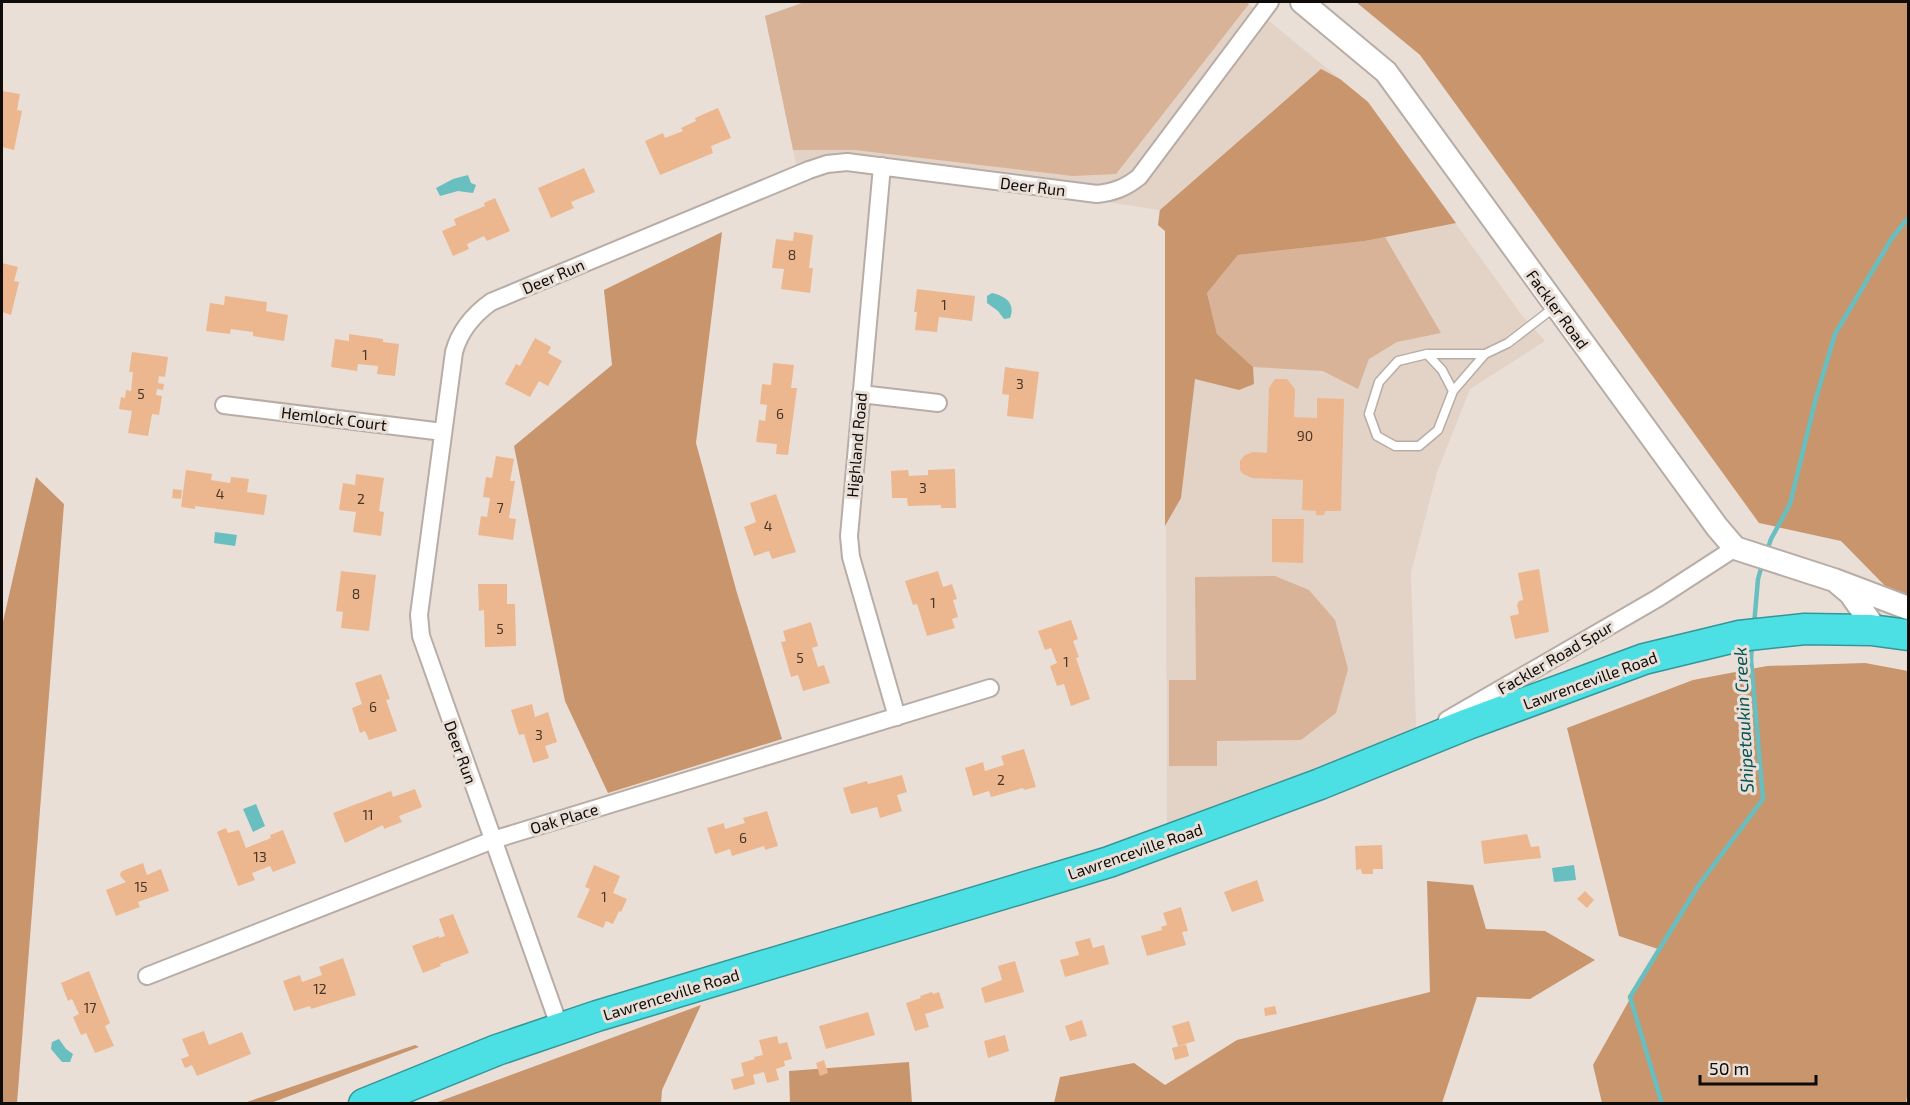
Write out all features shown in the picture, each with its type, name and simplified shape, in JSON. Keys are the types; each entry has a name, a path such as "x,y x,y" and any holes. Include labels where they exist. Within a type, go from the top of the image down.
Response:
{"highway":[{"name":"Lawrenceville Road","path":"364,1104 497,1050 560,1028 1109,862 1644,659 1739,636 1774,632 1825,628 1876,630 1908,635"}],"street":[{"name":"Deer Run","path":"560,1028 421,636 419,615 443,432 456,344 464,327 477,312 491,302 827,164 847,162 1097,194 1120,189 1139,177 1270,2"},
{"name":"Fackler Road","path":"1302,2 1386,72 1717,527 1738,549"},
{"name":"Highland Road","path":"882,166 849,536 851,557 897,717"},
{"path":"861,394 938,403"},
{"name":"Hemlock Court","path":"224,405 443,432"},
{"path":"1738,549 1834,580 1908,608"},
{"name":"Fackler Road Spur","path":"1373,763 1658,598 1738,549"},
{"path":"1834,580 1850,593 1876,630"},
{"name":"Oak Place","path":"147,976 493,840 990,688"}],"lane":[{"path":"1485,354 1427,354 1398,361 1379,382 1369,414 1377,436 1395,446 1419,446 1438,430 1453,391 1485,354 1508,343 1556,306"},
{"path":"1427,354 1442,370 1453,391"}],"shaded area":[{"path":"805,2 1246,2 1368,102 1521,314 1545,341 1470,389 1437,472 1411,573 1416,729 1167,834 1165,231 1158,225 1159,210 881,167 798,173 765,16"},
{"path":"805,2 1246,2 1249,4 1116,174 1073,176 855,150 793,150 765,16"},
{"path":"1356,2 1908,2 1908,598 1895,596 1841,541 1759,523 1420,55"},
{"path":"1321,69 1340,79 1368,102 1456,223 1365,241 1238,255 1207,293 1217,334 1253,367 1254,384 1239,390 1195,379 1181,498 1165,526 1165,231 1158,225 1160,210"},
{"path":"722,232 696,443 737,593 782,739 608,793 565,701 514,446 612,365 604,290"},
{"path":"1385,237 1441,333 1397,342 1369,359 1358,389 1323,371 1253,367 1217,334 1207,293 1238,255"},
{"path":"36,477 64,504 17,1103 2,1103 2,626"},
{"path":"1275,576 1309,590 1335,620 1348,669 1336,713 1301,740 1217,741 1217,766 1169,766 1169,680 1196,680 1195,577"},
{"path":"1865,663 1908,671 1908,1089 1906,1103 1602,1103 1593,1065 1658,949 1619,936 1567,728 1693,680 1767,666"},
{"path":"1427,881 1473,885 1486,929 1545,931 1595,960 1530,999 1477,997 1442,1103 1054,1103 1060,1077 1134,1063 1165,1085 1237,1040 1430,992"},
{"path":"701,1005 662,1090 661,1103 435,1103"},
{"path":"415,1045 419,1047 271,1103 244,1103"},
{"path":"909,1062 912,1103 790,1103 789,1071"}],"water":[{"path":"468,175 471,183 476,185 473,193 458,191 440,196 436,188 453,179"},
{"path":"992,293 1008,301 1012,308 1010,318 1004,319 987,303 987,296"},
{"path":"215,532 237,535 235,546 214,543"},
{"path":"256,804 265,826 253,832 243,809"},
{"path":"1574,865 1576,880 1554,882 1552,868"},
{"path":"59,1039 73,1054 70,1062 62,1062 51,1049 52,1042"}],"building":[{"path":"2,91 20,94 17,110 22,111 14,150 2,147"},
{"path":"718,108 731,138 711,146 713,153 660,175 645,141 663,133 665,138 683,131 681,128 696,121 695,118"},
{"path":"584,168 595,192 571,202 574,208 551,218 538,188"},
{"path":"495,198 510,231 487,241 484,236 467,244 469,249 453,256 442,231 456,225 454,219 485,206 484,203"},
{"path":"794,232 813,235 809,268 813,268 810,293 781,289 784,269 772,268 776,239 793,241"},
{"path":"2,263 18,267 14,281 19,282 11,315 2,312"},
{"path":"917,289 975,296 972,321 939,317 937,332 915,330 917,312 914,312"},
{"path":"225,296 267,302 266,311 288,315 284,341 253,336 253,332 231,329 230,334 206,331 210,303 224,305"},
{"path":"349,334 399,344 395,376 377,374 378,366 358,364 357,371 331,367 335,339 349,341"},
{"path":"535,338 551,347 548,353 562,361 548,386 539,381 530,397 505,384 516,364 520,366"},
{"path":"132,352 168,357 165,377 159,376 158,383 164,384 163,390 157,389 156,395 162,396 159,415 152,414 148,436 128,433 132,411 119,409 121,397 125,398 126,390 131,391 133,372 129,372"},
{"path":"773,363 794,365 791,388 797,388 788,455 776,454 777,444 756,442 759,420 765,421 767,405 760,404 762,384 771,385"},
{"path":"1005,367 1039,372 1033,419 1007,416 1009,395 1002,394"},
{"path":"1275,379 1287,379 1295,389 1294,417 1317,418 1317,398 1344,399 1341,511 1325,511 1324,515 1316,515 1316,511 1302,510 1303,480 1252,478 1240,470 1240,461 1245,455 1253,452 1267,453 1269,388"},
{"path":"496,456 514,459 510,481 515,481 509,518 516,519 513,540 478,535 481,516 487,517 490,498 483,497 486,477 492,478"},
{"path":"955,469 956,508 941,508 941,505 908,506 907,498 892,498 891,471 908,470 909,476 928,475 928,470"},
{"path":"186,470 212,474 211,480 230,483 231,477 249,479 247,492 267,495 264,515 195,506 195,509 181,507"},
{"path":"356,474 384,478 379,511 384,512 381,536 353,532 356,512 339,510 343,483 355,485"},
{"path":"173,489 182,490 181,499 172,498"},
{"path":"776,494 796,552 772,559 769,551 754,556 744,527 756,522 750,503"},
{"path":"1272,519 1304,519 1303,563 1272,562"},
{"path":"1539,569 1549,632 1515,639 1510,616 1519,614 1517,605 1523,600 1518,573"},
{"path":"341,571 376,575 369,631 341,628 343,612 336,611"},
{"path":"938,571 943,587 952,584 957,599 953,600 958,617 952,619 955,628 927,636 917,604 913,605 905,581"},
{"path":"478,584 507,584 507,604 515,604 516,646 485,647 484,610 479,611"},
{"path":"1071,620 1078,639 1073,641 1079,657 1076,658 1090,699 1071,706 1064,684 1057,686 1050,666 1057,663 1051,648 1045,650 1038,631"},
{"path":"811,622 818,646 812,648 818,667 824,665 830,683 803,691 798,675 791,677 781,642 786,641 783,631"},
{"path":"381,674 390,699 386,700 397,731 369,740 365,731 360,733 352,708 362,704 355,683"},
{"path":"532,704 535,717 548,712 557,742 545,746 549,758 533,763 524,734 519,735 511,710"},
{"path":"1024,749 1036,787 1024,790 1023,788 991,797 989,791 973,796 965,768 983,762 985,771 1004,765 1001,756"},
{"path":"902,775 907,792 897,795 902,811 880,818 877,807 851,814 843,788"},
{"path":"415,789 422,807 399,816 402,822 384,829 383,825 345,843 333,813 391,791 393,797"},
{"path":"767,811 778,846 765,850 764,846 732,856 730,849 715,854 707,828 724,823 725,829 745,823 743,818"},
{"path":"226,828 228,833 239,830 246,848 271,838 270,835 283,830 296,863 273,872 270,866 252,873 255,880 238,886 217,832"},
{"path":"1527,834 1531,847 1539,846 1541,858 1484,864 1481,841"},
{"path":"1382,845 1383,869 1373,869 1373,874 1362,874 1361,869 1356,870 1355,846"},
{"path":"143,863 147,875 161,869 169,891 138,902 140,907 116,916 106,890 126,882 121,877 122,871"},
{"path":"594,865 620,876 613,893 627,899 613,924 606,921 603,928 577,917 590,889 585,887"},
{"path":"1257,880 1264,901 1232,912 1224,892"},
{"path":"1585,891 1594,900 1587,908 1577,899"},
{"path":"1181,907 1188,931 1182,932 1186,945 1147,956 1141,936 1162,930 1161,927 1167,925 1163,913"},
{"path":"453,914 469,953 423,973 412,946 445,936 439,919"},
{"path":"1090,938 1093,948 1104,945 1109,964 1065,977 1060,960 1079,955 1075,942"},
{"path":"343,958 356,995 311,1009 310,1006 294,1011 283,981 300,975 302,982 322,975 319,967"},
{"path":"1015,961 1024,992 985,1003 981,988 1002,980 998,966"},
{"path":"89,971 110,1023 105,1026 114,1046 95,1053 86,1033 81,1035 73,1017 79,1014 72,999 68,1001 61,983"},
{"path":"932,992 933,994 939,992 944,1008 925,1014 929,1027 915,1031 906,1003"},
{"path":"1275,1006 1277,1014 1265,1016 1264,1008"},
{"path":"868,1012 875,1035 826,1049 819,1026"},
{"path":"1082,1020 1087,1036 1070,1041 1065,1026"},
{"path":"1189,1021 1195,1041 1178,1046 1172,1026"},
{"path":"204,1031 209,1045 242,1032 251,1054 197,1076 192,1065 185,1068 181,1059 189,1056 182,1039"},
{"path":"1005,1035 1009,1051 988,1058 984,1041"},
{"path":"777,1036 779,1044 787,1042 792,1059 784,1061 785,1066 776,1069 779,1080 767,1083 764,1072 753,1075 755,1084 734,1090 731,1079 744,1076 741,1063 763,1055 759,1040"},
{"path":"1186,1044 1189,1056 1175,1060 1172,1048"},
{"path":"824,1060 828,1073 820,1076 816,1063"}],"waterway":[{"name":"Shipetaukin Creek","path":"1767,551 1790,504 1816,398 1835,334 1892,238 1908,218"},
{"name":"Shipetaukin Creek","path":"1754,625 1758,579 1762,565"},
{"name":"Shipetaukin Creek","path":"1662,1104 1630,997 1698,886 1763,799 1751,659 1752,645"}]}
